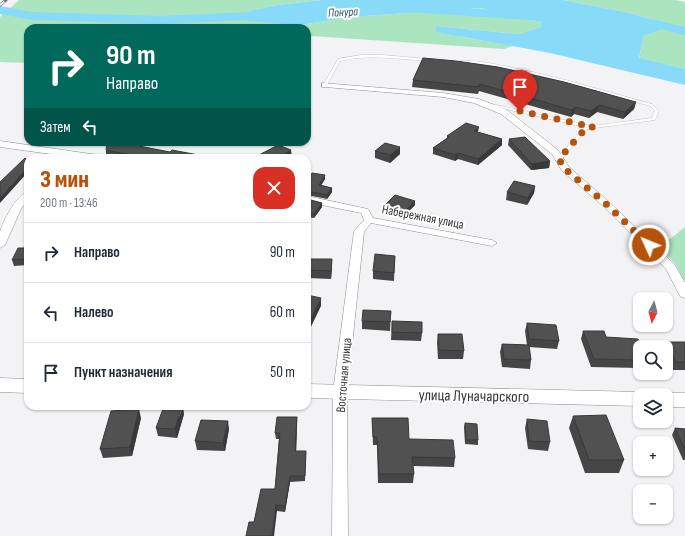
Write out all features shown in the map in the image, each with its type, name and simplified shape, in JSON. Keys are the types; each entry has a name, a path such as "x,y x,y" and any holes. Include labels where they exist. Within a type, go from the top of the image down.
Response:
{"main road":[{"path":"0,385 24,386"},
{"name":"улица Луначарского","path":"311,391 633,399"},
{"path":"673,400 685,400"}],"street":[{"path":"325,84 443,95 476,101 504,112 555,152 565,169 605,203 670,266 685,294"},
{"path":"0,144 57,154"},
{"path":"0,245 16,208 24,199"},
{"name":"Набережная улица","path":"311,199 365,211 370,220 492,243"},
{"name":"Восточная улица","path":"340,536 340,392 359,231 370,220"}],"lane":[{"path":"325,84 339,60 348,57 365,56 432,60"},
{"path":"454,62 477,63 543,75 650,105 657,111 654,119 586,128 559,159"},
{"path":"476,101 593,127"}],"green space":[{"path":"19,0 321,0 277,5 239,14 295,24 24,24 24,63 0,62 0,17"},
{"path":"563,0 675,0 685,2 685,69 639,59 644,36 663,29 664,23 630,13"},
{"path":"481,8 541,22 541,27 519,34 436,26 462,37 513,46 504,49 312,36 311,24 307,24 350,17"},
{"path":"685,227 685,283 676,265 660,247"}],"water":[{"path":"321,0 563,0 630,13 664,23 663,29 644,36 639,58 685,69 685,85 550,53 436,32 436,26 519,34 541,27 541,22 481,8 350,17 307,24 247,21 238,14 277,5"}],"building":[{"path":"423,58 498,67 564,82 636,102 625,112 599,105 591,111 575,107 572,110 480,84 479,87 413,80"},
{"path":"466,123 479,127 474,131 502,139 478,159 458,153 455,155 433,148 449,137 447,136"},
{"path":"525,137 550,161 532,164 509,139"},
{"path":"385,143 400,147 390,155 375,151"},
{"path":"106,146 139,146 170,152 172,150 193,154 126,154 106,150"},
{"path":"276,146 291,150 284,154 261,154"},
{"path":"24,159 24,171 0,198 0,182"},
{"path":"312,173 325,175 319,185 332,188 327,195 311,192"},
{"path":"514,181 535,186 528,198 507,192"},
{"path":"395,195 415,201 406,210 386,204"},
{"path":"311,200 322,203 314,214 311,214"},
{"path":"18,248 24,248 24,259 12,260"},
{"path":"375,254 395,256 394,273 373,271"},
{"path":"311,259 332,259 331,271 311,270"},
{"path":"311,296 321,298 311,318"},
{"path":"363,310 391,311 390,322 362,321"},
{"path":"392,321 422,322 422,333 392,332"},
{"path":"527,323 556,325 559,341 529,339"},
{"path":"583,331 604,331 606,337 638,340 633,340 633,360 594,359"},
{"path":"438,334 462,334 464,351 439,350"},
{"path":"673,342 685,342 685,362 676,362 673,356"},
{"path":"502,344 529,345 531,360 504,359"},
{"path":"139,410 130,447 100,449 111,411"},
{"path":"163,410 181,410 175,429 156,428"},
{"path":"606,415 624,460 589,460 573,416"},
{"path":"277,417 297,417 295,451 306,451 305,476 290,476 285,506 276,505 272,536 246,536 249,522 254,522 261,489 275,489 280,433 275,433"},
{"path":"372,418 408,418 409,439 453,440 455,458 412,457 414,474 379,474 377,437 373,437"},
{"path":"527,419 547,421 550,442 529,441"},
{"path":"201,420 228,421 223,443 195,441"},
{"path":"465,423 477,424 478,440 466,440"},
{"path":"675,428 685,429 685,450"}],"waterway":[{"name":"Понура","path":"412,9 545,17"},
{"name":"Понура","path":"0,10 33,16 160,20 275,15"},
{"name":"Понура","path":"631,23 656,24 685,31"}],"railway":[{"path":"0,5 6,0"}],"route":[{"path":"520,111 593,127 586,128 559,159 565,169 605,203 649,245"}]}
